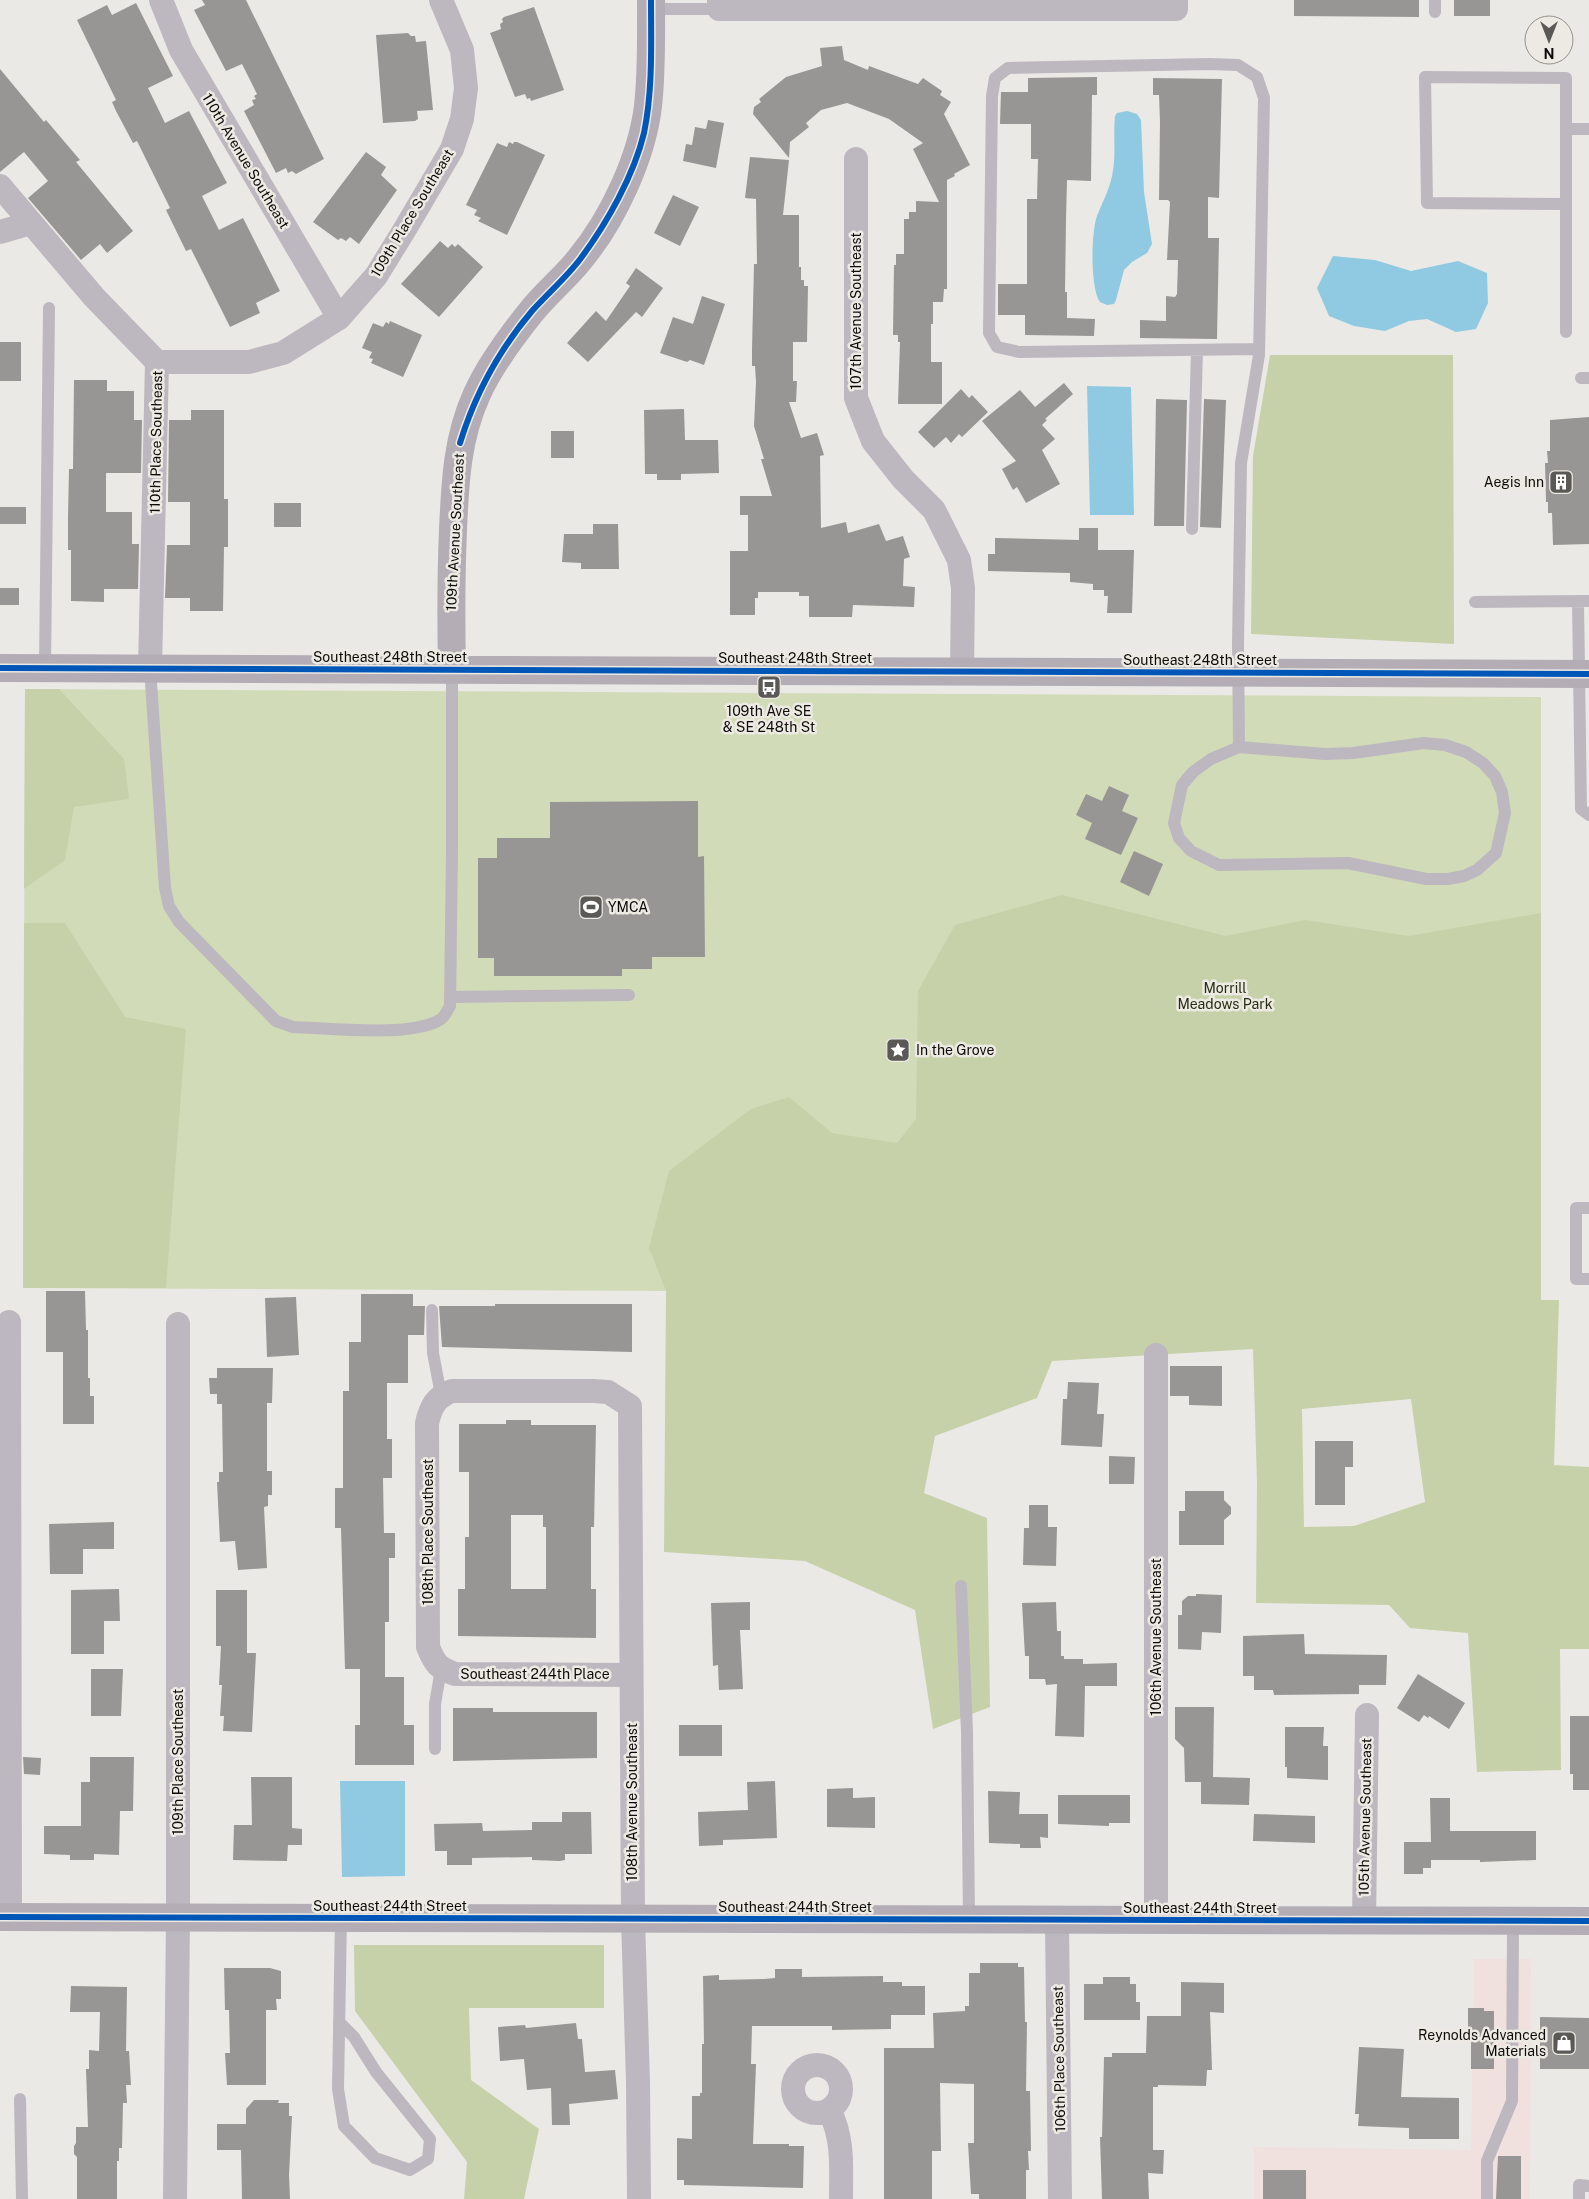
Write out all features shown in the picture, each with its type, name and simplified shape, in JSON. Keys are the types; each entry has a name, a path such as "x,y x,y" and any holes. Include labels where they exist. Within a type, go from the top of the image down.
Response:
{"street":[{"name":"110th Avenue Southeast","path":"161,0 181,50 339,318"},
{"name":"109th Place Southeast","path":"158,362 249,362 283,353 339,318 376,276 452,149 462,119 466,88 462,50 441,0"},
{"name":"109th Avenue Southeast","path":"452,670 450,586 455,482 460,443 468,416 488,372 531,312 580,258 603,225 635,160 644,134 648,106 651,65 651,4"},
{"path":"719,4 1176,4"},
{"name":"107th Avenue Southeast","path":"856,159 856,398 874,440 904,480 934,510 959,560 963,588 962,671"},
{"name":"110th Place Southeast","path":"0,186 94,298 158,362 150,668"},
{"path":"0,232 31,223"},
{"name":"Southeast 248th Street","path":"0,668 1584,674"},
{"path":"5,1917 9,1322"},
{"name":"109th Place Southeast","path":"175,2199 178,1918 178,1324"},
{"name":"106th Avenue Southeast","path":"1156,1355 1156,1920"},
{"name":"108th Avenue Southeast","path":"441,1396 452,1391 593,1391 608,1392 630,1406 633,1919 638,2082 639,2199"},
{"name":"108th Place Southeast","path":"441,1396 431,1407 427,1432 428,1647 441,1669"},
{"name":"Southeast 244th Place","path":"441,1669 455,1674 631,1675"},
{"name":"105th Avenue Southeast","path":"1364,1920 1366,1715"},
{"name":"Southeast 244th Street","path":"5,1917 1589,1921"},
{"name":"106th Place Southeast","path":"1057,1920 1060,2199"},
{"path":"829,2110 837,2124 841,2146 841,2199"}],"lane":[{"path":"651,4 719,4"},
{"path":"1239,747 1238,672 1241,463 1260,349 1264,98 1257,77 1238,65 1209,64 1008,68 996,78 992,96 989,333 997,346 1019,352 1260,349"},
{"path":"1566,204 1427,203 1425,77 1566,78 1566,129 1566,204 1566,332"},
{"path":"1566,129 1589,129"},
{"path":"44,668 50,308"},
{"path":"1192,529 1197,350"},
{"path":"1475,602 1584,601 1584,733 1581,809 1589,815"},
{"path":"150,668 165,888 169,906 179,922 276,1021 293,1027 407,1030 430,1024 443,1018 450,1006 452,670"},
{"path":"1424,743 1445,745 1466,752 1483,763 1495,776 1502,792 1505,813 1496,853 1477,870 1464,876 1448,879 1426,879 1348,863 1219,865 1191,851 1179,838 1174,823 1176,807 1182,785 1193,772 1211,759 1239,747 1325,754 1353,753 1424,743"},
{"path":"450,997 629,995"},
{"path":"1589,1208 1576,1208 1576,1279 1589,1279"},
{"path":"432,1310 433,1353 441,1396"},
{"path":"961,1586 967,1732 969,1920"},
{"path":"434,1749 435,1704 441,1669"},
{"path":"339,2022 354,2036 376,2072 430,2139 428,2159 410,2170 375,2158 344,2126 338,2089 339,2022 341,1918"},
{"path":"1487,2199 1487,2162 1512,2100 1513,1921"},
{"path":"20,2099 22,2199"},
{"path":"1579,2199 1579,2186 1589,2186"}],"shaded area":[{"path":"1474,1959 1531,1959 1530,2199 1254,2199 1254,2147 1471,2150"}],"green space":[{"path":"1270,355 1453,355 1454,644 1251,634 1253,456"},
{"name":"Morrill Meadows Park","path":"25,689 1541,697 1541,1301 666,1291 23,1288"},
{"path":"25,689 59,689 124,759 129,799 74,807 65,860 24,889"},
{"path":"1062,895 1226,936 1305,920 1409,936 1541,913 1541,1300 1559,1300 1554,1465 1589,1467 1589,1649 1560,1649 1561,1770 1477,1772 1468,1633 1410,1628 1389,1605 1256,1603 1257,1484 1253,1349 1052,1361 1037,1398 935,1436 924,1493 987,1518 990,1707 933,1729 915,1610 805,1561 664,1552 666,1291 649,1248 669,1171 751,1109 789,1097 832,1133 897,1143 916,1119 918,991 955,925","holes":["1411,1399 1425,1502 1354,1526 1304,1527 1302,1409"]},
{"path":"24,923 65,923 125,1017 186,1029 166,1288 23,1288"},
{"path":"354,1945 604,1945 604,2008 469,2008 471,2080 539,2129 524,2199 464,2199 467,2162 355,2011"}],"water":[{"path":"1127,111 1137,114 1141,120 1144,192 1152,244 1147,253 1132,262 1124,270 1116,300 1114,304 1107,305 1100,302 1094,285 1092,260 1095,224 1112,176 1115,116 1117,113"},
{"path":"1333,256 1375,260 1411,271 1458,261 1487,273 1488,303 1476,329 1456,332 1427,319 1409,321 1385,331 1354,326 1329,316 1317,288"},
{"path":"1087,386 1131,387 1134,515 1090,515"},
{"path":"340,1781 405,1781 405,1876 342,1877"}],"building":[{"path":"202,0 246,0 324,159 296,174 292,171 288,173 286,168 276,173 244,111 254,105 252,100 256,99 254,96 257,94 242,64 226,71 194,10 205,5"},
{"path":"1294,0 1419,0 1419,17 1294,16"},
{"path":"1454,0 1490,0 1490,16 1454,16"},
{"path":"136,3 173,76 148,88 165,123 189,111 227,183 202,196 219,230 243,218 280,291 256,303 260,313 230,327 191,249 186,251 166,210 170,208 137,141 133,143 116,111 112,102 116,100 77,20 107,5 112,15"},
{"path":"534,7 564,90 531,101 530,98 527,99 525,94 515,97 490,33 501,29 500,24 503,22 502,19 504,17"},
{"path":"408,33 411,36 415,36 416,42 426,41 433,110 417,111 418,119 415,121 383,123 376,35"},
{"path":"842,46 844,60 868,70 869,66 918,84 923,78 942,91 940,95 951,102 944,114 970,165 947,180 947,289 944,289 943,302 933,302 933,324 931,324 931,362 942,362 942,404 898,404 900,342 898,342 898,335 893,335 894,265 896,265 896,254 904,254 904,219 909,219 909,212 916,212 916,201 939,202 913,149 923,143 889,119 847,103 821,110 806,123 809,127 790,142 789,158 753,114 754,107 761,102 759,99 786,77 822,66 820,48"},
{"path":"0,69 44,122 46,120 80,160 76,162 133,231 107,253 100,244 81,260 28,198 48,181 24,152 0,172"},
{"path":"1097,77 1097,95 1092,95 1091,181 1067,180 1065,292 1067,292 1067,318 1095,319 1094,336 1025,335 1025,315 998,315 998,284 1027,284 1027,199 1037,199 1038,159 1031,159 1031,124 1000,124 1001,92 1028,92 1028,78"},
{"path":"1153,78 1222,79 1219,198 1208,197 1208,238 1219,238 1217,339 1140,338 1140,320 1166,321 1166,296 1175,297 1177,294 1178,260 1167,260 1170,202 1168,200 1159,200 1159,95 1153,95"},
{"path":"708,120 724,123 716,168 683,161 686,144 692,145 695,127 706,129"},
{"path":"509,142 513,144 517,142 545,155 507,235 478,221 481,218 474,215 477,210 466,205 497,143 507,147"},
{"path":"366,152 386,167 381,175 397,190 359,244 350,237 346,241 341,238 338,240 313,222"},
{"path":"750,157 789,160 783,215 799,215 799,267 801,267 801,280 804,280 804,286 808,286 807,342 793,342 793,381 797,381 796,402 789,402 801,438 817,433 824,455 820,456 821,528 846,522 848,533 879,524 886,541 903,536 910,557 904,559 903,586 915,587 914,607 853,605 852,617 809,617 809,596 799,596 799,592 758,592 758,598 755,598 755,615 730,615 730,551 748,551 748,515 740,515 740,496 772,496 754,426 756,382 755,366 752,366 752,349 754,264 757,264 756,199 745,198"},
{"path":"673,195 699,207 680,246 654,233"},
{"path":"440,241 448,248 452,244 455,247 458,244 483,267 439,317 401,284"},
{"path":"636,268 663,288 642,317 636,312 588,362 567,343 596,311 606,321 630,286 626,283"},
{"path":"702,296 725,304 704,365 690,360 687,362 660,353 673,317 693,324"},
{"path":"390,321 422,335 403,377 371,363 373,359 369,358 372,352 362,348 373,323 383,327 386,322 389,324"},
{"path":"0,342 21,342 21,381 0,381"},
{"path":"74,380 107,380 107,391 134,391 134,420 142,420 141,473 106,473 106,512 132,512 132,544 139,544 138,589 104,589 104,602 71,601 71,550 68,550 68,517 69,469 73,469"},
{"path":"1064,383 1073,394 1045,419 1047,420 1042,425 1055,439 1042,450 1060,484 1026,503 1017,487 1013,490 1002,469 1016,461 982,421 1020,390 1035,407"},
{"path":"961,389 969,398 972,395 988,412 962,437 959,434 951,443 946,437 934,448 918,432"},
{"path":"1156,399 1187,400 1184,526 1154,526"},
{"path":"1204,399 1226,400 1221,528 1200,527"},
{"path":"684,409 685,440 718,440 719,473 681,474 681,480 657,480 657,474 645,474 644,410"},
{"path":"191,410 224,410 224,499 228,499 228,547 224,547 223,611 190,611 190,598 165,598 167,545 190,545 190,502 168,502 169,420 191,420"},
{"name":"Aegis Inn","path":"1589,417 1589,544 1553,545 1552,513 1548,513 1548,502 1546,502 1545,463 1548,463 1547,451 1550,451 1550,420"},
{"path":"551,431 574,431 574,458 551,458"},
{"path":"274,503 301,503 301,527 274,527"},
{"path":"0,507 26,507 26,524 0,524"},
{"path":"593,524 618,524 619,569 581,569 581,563 562,562 564,534 593,534"},
{"path":"1079,528 1098,528 1098,550 1134,550 1132,613 1107,613 1108,596 1104,596 1104,590 1093,590 1093,584 1070,582 1070,573 988,571 988,554 995,554 995,538 1079,540"},
{"path":"0,588 19,588 19,605 0,605"},
{"path":"1109,786 1129,795 1122,811 1138,818 1121,855 1085,839 1092,823 1076,815 1086,794 1102,801"},
{"name":"YMCA","path":"698,801 698,857 704,856 705,957 652,957 652,969 622,969 622,976 494,976 494,958 478,958 478,858 497,858 497,838 550,838 550,802"},
{"path":"1134,851 1163,864 1149,896 1120,882"},
{"path":"46,1291 85,1291 86,1330 88,1330 88,1378 90,1378 90,1396 94,1396 94,1424 63,1424 63,1352 46,1352"},
{"path":"361,1294 413,1294 413,1306 425,1306 424,1335 408,1335 408,1383 387,1383 387,1439 392,1439 392,1478 383,1478 384,1533 395,1533 395,1558 389,1558 389,1622 385,1622 385,1677 404,1677 404,1725 414,1725 414,1765 355,1765 355,1725 360,1725 360,1669 345,1669 341,1528 335,1528 335,1488 343,1488 343,1391 349,1391 349,1342 361,1342"},
{"path":"296,1297 299,1355 267,1357 265,1298"},
{"path":"495,1304 632,1304 632,1352 442,1347 439,1306 495,1306"},
{"path":"1170,1366 1222,1366 1222,1406 1189,1405 1189,1396 1170,1396"},
{"path":"217,1368 273,1368 272,1403 267,1403 267,1471 272,1471 272,1495 268,1495 268,1506 264,1507 267,1568 238,1570 235,1541 220,1542 217,1482 219,1482 219,1472 223,1472 222,1404 217,1404 217,1394 210,1394 209,1378 217,1378"},
{"path":"1068,1382 1099,1383 1097,1414 1104,1414 1102,1447 1061,1445 1063,1399 1067,1399"},
{"path":"506,1420 531,1420 531,1425 596,1425 594,1527 591,1527 591,1589 596,1589 596,1638 458,1636 458,1589 465,1589 465,1537 469,1537 469,1472 459,1472 459,1424 506,1424","holes":["511,1515 543,1515 543,1527 546,1527 546,1589 511,1589"]},
{"path":"1315,1441 1353,1441 1353,1467 1345,1467 1345,1505 1315,1505"},
{"path":"1109,1456 1135,1457 1134,1484 1109,1484"},
{"path":"1185,1491 1224,1491 1224,1500 1231,1507 1231,1514 1224,1520 1224,1545 1179,1545 1179,1511 1185,1511"},
{"path":"1029,1505 1048,1505 1048,1527 1057,1527 1056,1566 1023,1565 1024,1528 1029,1528"},
{"path":"114,1522 114,1549 83,1549 83,1574 50,1574 49,1524"},
{"path":"119,1589 120,1621 104,1621 104,1654 71,1654 71,1590"},
{"path":"216,1590 247,1590 247,1653 256,1653 252,1732 223,1731 224,1716 220,1716 222,1685 219,1685 221,1646 216,1646"},
{"path":"1196,1594 1222,1595 1221,1633 1202,1632 1201,1650 1178,1649 1178,1615 1182,1615 1182,1601 1188,1596 1196,1596"},
{"path":"750,1602 750,1630 740,1630 743,1689 719,1690 718,1665 713,1666 711,1603"},
{"path":"1056,1602 1057,1631 1061,1631 1061,1656 1064,1656 1064,1659 1083,1659 1083,1664 1117,1663 1117,1686 1085,1686 1084,1737 1055,1736 1057,1684 1046,1685 1045,1679 1029,1679 1029,1656 1025,1656 1022,1603"},
{"path":"1304,1634 1305,1654 1387,1655 1386,1685 1359,1685 1359,1694 1274,1695 1273,1690 1254,1690 1254,1676 1243,1676 1243,1636"},
{"path":"91,1669 123,1669 121,1716 91,1716"},
{"path":"1418,1674 1465,1703 1449,1729 1429,1716 1428,1718 1424,1715 1419,1722 1397,1708"},
{"path":"1175,1707 1214,1707 1213,1777 1250,1778 1249,1805 1201,1804 1201,1782 1185,1782 1184,1748 1175,1739"},
{"path":"453,1708 493,1708 493,1712 597,1712 597,1758 453,1761"},
{"path":"1570,1716 1589,1716 1589,1790 1573,1790 1573,1774 1570,1774"},
{"path":"679,1725 722,1725 722,1756 679,1756"},
{"path":"1285,1727 1324,1727 1323,1746 1328,1746 1328,1780 1287,1778 1287,1767 1285,1767"},
{"path":"23,1757 41,1758 40,1775 24,1774"},
{"path":"90,1757 134,1757 133,1811 120,1811 119,1855 94,1854 94,1860 70,1860 70,1855 44,1854 44,1826 81,1826 81,1782 90,1782"},
{"path":"251,1777 292,1777 292,1828 302,1829 302,1845 288,1845 287,1861 233,1860 234,1825 252,1825"},
{"path":"775,1781 777,1838 723,1840 723,1845 699,1846 698,1812 748,1810 747,1782"},
{"path":"853,1788 853,1798 875,1797 875,1828 827,1827 827,1789"},
{"path":"988,1791 1020,1792 1019,1814 1048,1814 1048,1838 1040,1837 1041,1848 1020,1848 1020,1844 989,1843"},
{"path":"1058,1795 1130,1795 1130,1823 1109,1823 1109,1826 1058,1824"},
{"path":"1430,1798 1450,1798 1450,1831 1536,1831 1536,1860 1480,1862 1480,1860 1431,1860 1431,1868 1423,1868 1423,1874 1404,1874 1404,1842 1431,1842"},
{"path":"562,1812 591,1812 592,1854 565,1854 565,1860 560,1861 532,1860 532,1857 472,1858 472,1865 447,1865 447,1851 435,1851 434,1824 482,1823 483,1831 532,1830 532,1822 562,1822"},
{"path":"1254,1814 1315,1816 1315,1843 1253,1841"},
{"path":"980,1963 1018,1963 1018,1967 1024,1967 1025,2022 1027,2022 1026,2091 1030,2091 1031,2151 1028,2151 1029,2170 1026,2170 1026,2199 979,2199 979,2194 971,2194 968,2143 974,2143 974,2084 940,2083 941,2151 932,2151 932,2199 884,2199 884,2048 934,2048 933,2013 965,2011 965,2006 969,2006 969,1973 980,1973"},
{"path":"224,1968 270,1968 281,1971 281,1999 276,1999 277,2010 266,2010 266,2085 227,2085 225,2053 230,2053 229,2010 225,2010"},
{"path":"775,1969 802,1969 802,1977 883,1976 883,1982 902,1982 902,1986 925,1986 925,2015 891,2015 891,2029 832,2030 832,2026 752,2026 751,2064 756,2064 753,2144 804,2146 803,2188 684,2185 684,2180 677,2180 677,2138 692,2139 692,2096 700,2096 700,2093 702,2093 702,2044 704,2044 703,1976 719,1975 719,1980 775,1978"},
{"path":"1103,1977 1130,1977 1130,1984 1136,1984 1136,2002 1140,2002 1140,2020 1084,2020 1084,1984 1103,1984"},
{"path":"1181,1982 1224,1983 1224,2013 1210,2012 1212,2070 1207,2070 1206,2086 1158,2085 1158,2087 1153,2087 1153,2150 1164,2150 1163,2174 1148,2173 1149,2199 1102,2199 1100,2137 1102,2137 1104,2057 1112,2057 1112,2053 1146,2053 1147,2016 1181,2016"},
{"path":"71,1986 127,1987 126,2051 129,2051 131,2085 126,2085 127,2103 123,2103 122,2148 119,2148 119,2161 117,2161 117,2199 77,2199 77,2157 74,2154 76,2127 88,2127 86,2069 89,2069 89,2050 99,2051 100,2012 70,2012"},
{"path":"1468,2008 1484,2008 1484,2011 1494,2011 1494,2069 1471,2069 1471,2031 1468,2031"},
{"name":"Reynolds Advanced Materials","path":"1540,2017 1589,2018 1589,2069 1540,2069"},
{"path":"576,2023 578,2039 582,2039 585,2072 615,2070 618,2099 569,2104 570,2125 552,2125 551,2088 527,2090 524,2059 500,2061 498,2027 525,2025 526,2028"},
{"path":"1359,2047 1404,2049 1401,2097 1459,2098 1459,2139 1409,2139 1409,2128 1358,2126 1359,2114 1355,2114"},
{"path":"254,2100 279,2100 278,2103 289,2103 289,2116 292,2116 289,2175 290,2199 242,2199 241,2150 217,2150 217,2124 246,2124 246,2109"},
{"path":"1498,2156 1521,2156 1521,2199 1496,2199"},
{"path":"1263,2170 1306,2170 1306,2199 1263,2199"}],"cycle path":[{"path":"460,443 473,407 489,373 509,341 532,311 581,258 610,214 627,182 644,133 647,116 651,66 651,0"},
{"path":"0,668 1589,674"},
{"path":"0,1917 1589,1921"}],"place":[{"name":"Aegis Inn","path":"1561,482"},
{"name":"109th Ave SE & SE 248th St","path":"769,687"},
{"name":"YMCA","path":"591,907"},
{"name":"In the Grove","path":"898,1050"},
{"name":"Reynolds Advanced Materials","path":"1564,2043"}]}
